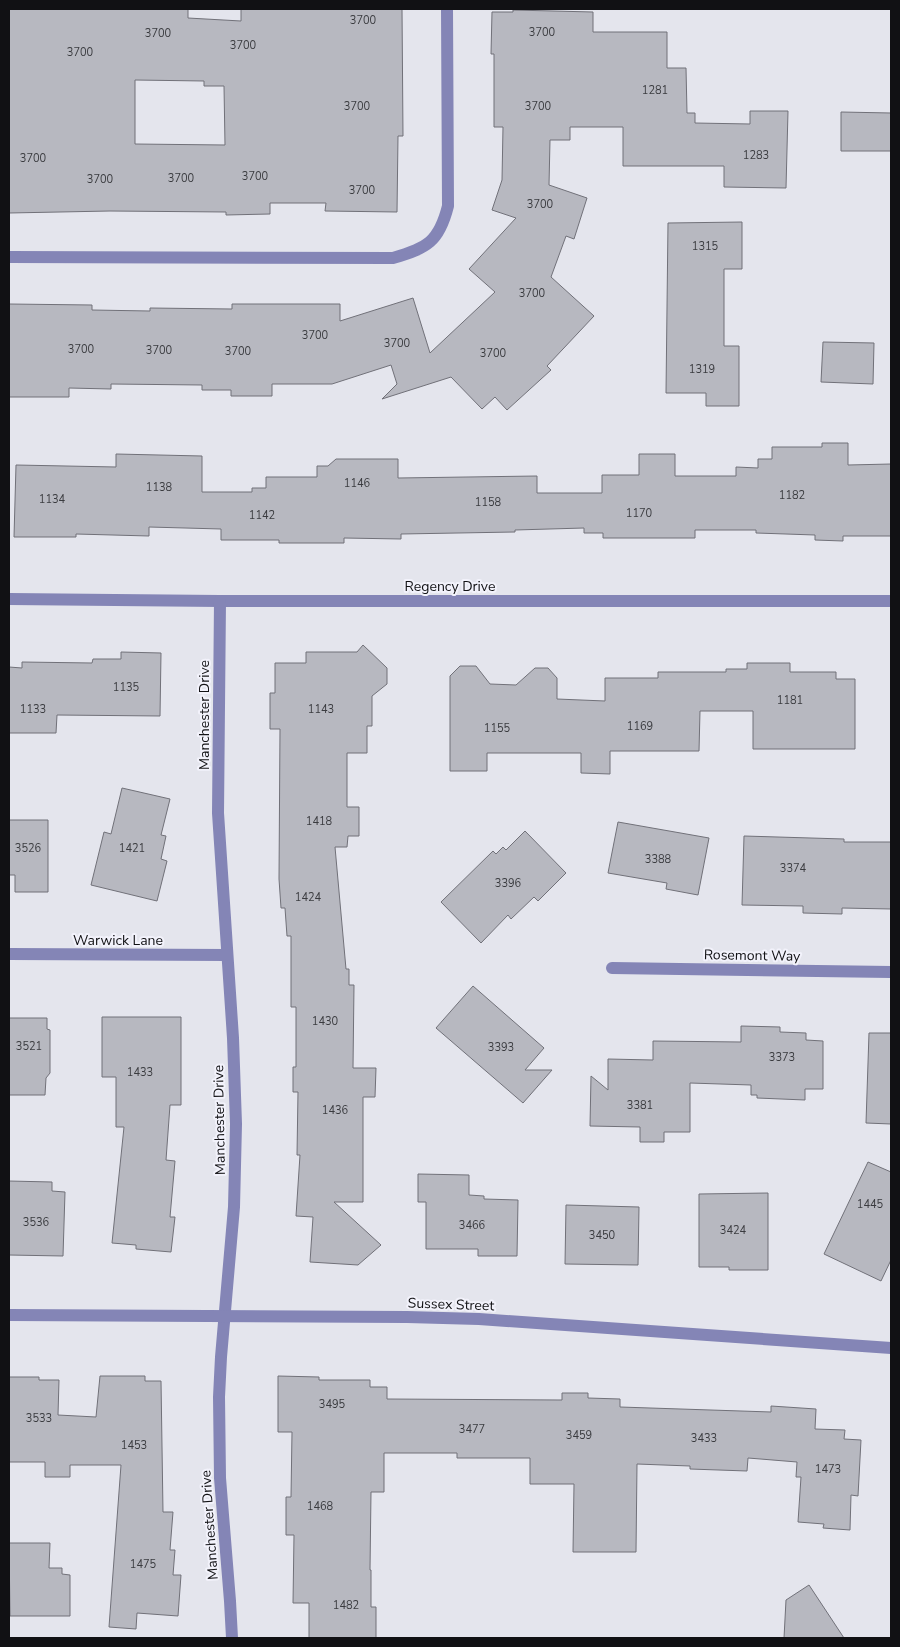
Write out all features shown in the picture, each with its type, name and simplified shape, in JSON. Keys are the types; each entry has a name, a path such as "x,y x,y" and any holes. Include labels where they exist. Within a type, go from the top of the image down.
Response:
{"street":[{"path":"9,257 393,258 409,254 424,246 437,236 444,224 448,206 446,9"},
{"name":"Regency Drive","path":"9,599 220,601 891,601"},
{"name":"Manchester Drive","path":"220,601 218,813 236,1124 234,1207 221,1357 219,1448 232,1638"},
{"name":"Warwick Lane","path":"9,954 227,955"},
{"name":"Rosemont Way","path":"612,968 891,972"},
{"name":"Sussex Street","path":"9,1315 479,1319 891,1348"}],"building":[{"path":"9,9 188,9 188,18 241,21 241,9 402,9 403,136 398,136 397,212 325,211 326,203 270,203 270,214 226,215 226,212 110,211 9,213","holes":["135,80 204,81 204,86 224,86 225,145 135,144"]},
{"path":"513,10 593,12 593,32 667,32 667,68 686,68 687,113 695,113 695,123 750,124 750,111 788,111 786,188 724,187 724,166 623,166 623,127 570,127 570,140 550,140 549,185 587,198 574,239 566,236 551,277 594,316 547,366 551,370 507,410 495,397 482,409 451,377 382,399 397,384 391,365 332,384 272,384 272,396 231,396 231,390 202,390 202,385 111,384 111,389 69,388 69,397 9,397 9,304 92,305 92,310 150,311 150,308 232,309 232,304 340,304 340,321 413,298 430,353 495,292 469,269 516,218 492,210 502,180 503,127 494,127 494,54 491,54 492,12 513,12"},
{"path":"841,112 891,113 891,151 841,151"},
{"path":"742,222 742,269 724,269 724,346 739,346 739,406 706,406 706,393 666,393 668,223"},
{"path":"823,342 874,343 873,384 821,382"},
{"path":"822,443 848,443 848,465 891,464 891,536 843,536 843,541 815,540 815,535 756,533 756,530 695,530 695,538 603,538 603,533 584,533 584,528 515,530 515,532 401,534 401,539 344,538 344,543 279,543 279,540 221,540 221,529 149,527 149,536 76,534 76,537 14,537 16,465 116,467 116,454 202,456 202,492 252,492 252,488 266,488 266,477 317,477 317,466 328,466 336,459 398,459 398,478 537,476 537,493 602,493 602,475 639,475 639,454 675,454 675,476 736,476 736,467 758,468 758,459 772,459 772,447 822,447"},
{"path":"363,645 387,668 387,684 372,696 372,726 367,726 367,753 347,753 347,807 359,807 359,836 348,836 347,847 335,847 346,969 349,969 349,985 354,985 353,1068 376,1068 375,1097 363,1097 363,1202 334,1202 381,1245 358,1265 310,1262 313,1217 296,1216 300,1155 297,1155 298,1092 293,1092 293,1067 296,1067 296,1007 291,1007 291,936 287,936 285,908 281,908 279,879 280,729 270,729 270,693 275,693 275,663 306,663 306,652 357,652"},
{"path":"121,652 161,653 160,716 57,715 56,733 9,733 9,667 22,668 22,662 92,663 93,659 121,659"},
{"path":"747,663 790,663 790,672 836,672 836,679 855,679 855,749 753,749 753,711 700,711 699,751 610,751 610,774 581,773 581,753 487,753 487,771 450,771 450,676 460,666 476,666 490,684 516,685 535,668 548,668 557,678 557,699 605,701 605,678 658,678 658,672 726,672 726,669 747,669"},
{"path":"122,788 170,799 161,835 166,836 161,859 167,861 157,901 91,885 104,832 111,834"},
{"path":"9,820 48,820 48,892 15,892 15,875 9,875"},
{"path":"618,822 709,838 698,895 666,889 667,883 608,873"},
{"path":"525,831 566,873 538,901 534,897 511,919 508,915 481,943 441,902 493,851 496,854 503,847 506,850"},
{"path":"744,836 844,839 844,842 891,842 891,909 842,908 842,914 803,913 803,906 742,905"},
{"path":"473,986 544,1048 525,1070 552,1070 523,1103 436,1028"},
{"path":"102,1017 181,1017 181,1105 170,1105 166,1160 175,1161 170,1217 175,1217 171,1252 136,1249 136,1245 112,1243 124,1127 116,1127 116,1077 102,1077"},
{"path":"9,1018 47,1018 47,1029 50,1030 50,1073 46,1078 45,1095 9,1095"},
{"path":"741,1026 780,1027 780,1032 806,1033 806,1040 823,1041 823,1089 805,1089 805,1100 757,1098 757,1095 751,1095 751,1085 690,1083 690,1132 664,1132 664,1142 640,1142 640,1127 590,1126 591,1076 608,1090 608,1059 653,1060 653,1041 741,1042"},
{"path":"869,1033 891,1033 891,1124 866,1123"},
{"path":"868,1162 891,1172 891,1260 881,1281 824,1254"},
{"path":"418,1174 469,1175 469,1195 484,1196 484,1199 518,1200 517,1256 478,1256 478,1249 426,1249 426,1202 418,1202"},
{"path":"9,1181 52,1182 52,1191 65,1192 63,1256 9,1255"},
{"path":"768,1193 768,1270 729,1270 729,1267 699,1267 699,1194"},
{"path":"566,1205 639,1207 638,1265 565,1264"},
{"path":"100,1376 145,1376 145,1381 161,1381 163,1512 173,1512 170,1550 175,1550 173,1575 181,1575 178,1616 137,1613 136,1629 109,1627 121,1465 70,1465 70,1477 45,1477 45,1462 9,1462 9,1377 39,1377 39,1380 59,1380 58,1415 96,1417"},
{"path":"278,1376 319,1377 319,1380 370,1380 370,1387 387,1387 387,1399 562,1400 562,1393 588,1393 588,1398 620,1399 620,1407 771,1412 771,1406 816,1409 815,1429 845,1430 844,1439 861,1440 858,1496 851,1495 850,1530 823,1528 824,1524 798,1522 801,1477 796,1477 797,1462 748,1458 747,1471 690,1469 690,1466 637,1464 636,1552 573,1552 574,1484 530,1484 530,1458 457,1458 457,1453 384,1453 384,1492 371,1492 371,1607 376,1607 376,1638 309,1638 309,1603 293,1603 294,1535 286,1535 286,1497 291,1497 292,1432 278,1432"},
{"path":"9,1543 50,1543 49,1568 62,1568 62,1574 70,1575 70,1616 10,1616"},
{"path":"809,1585 844,1638 784,1638 786,1600"}]}
